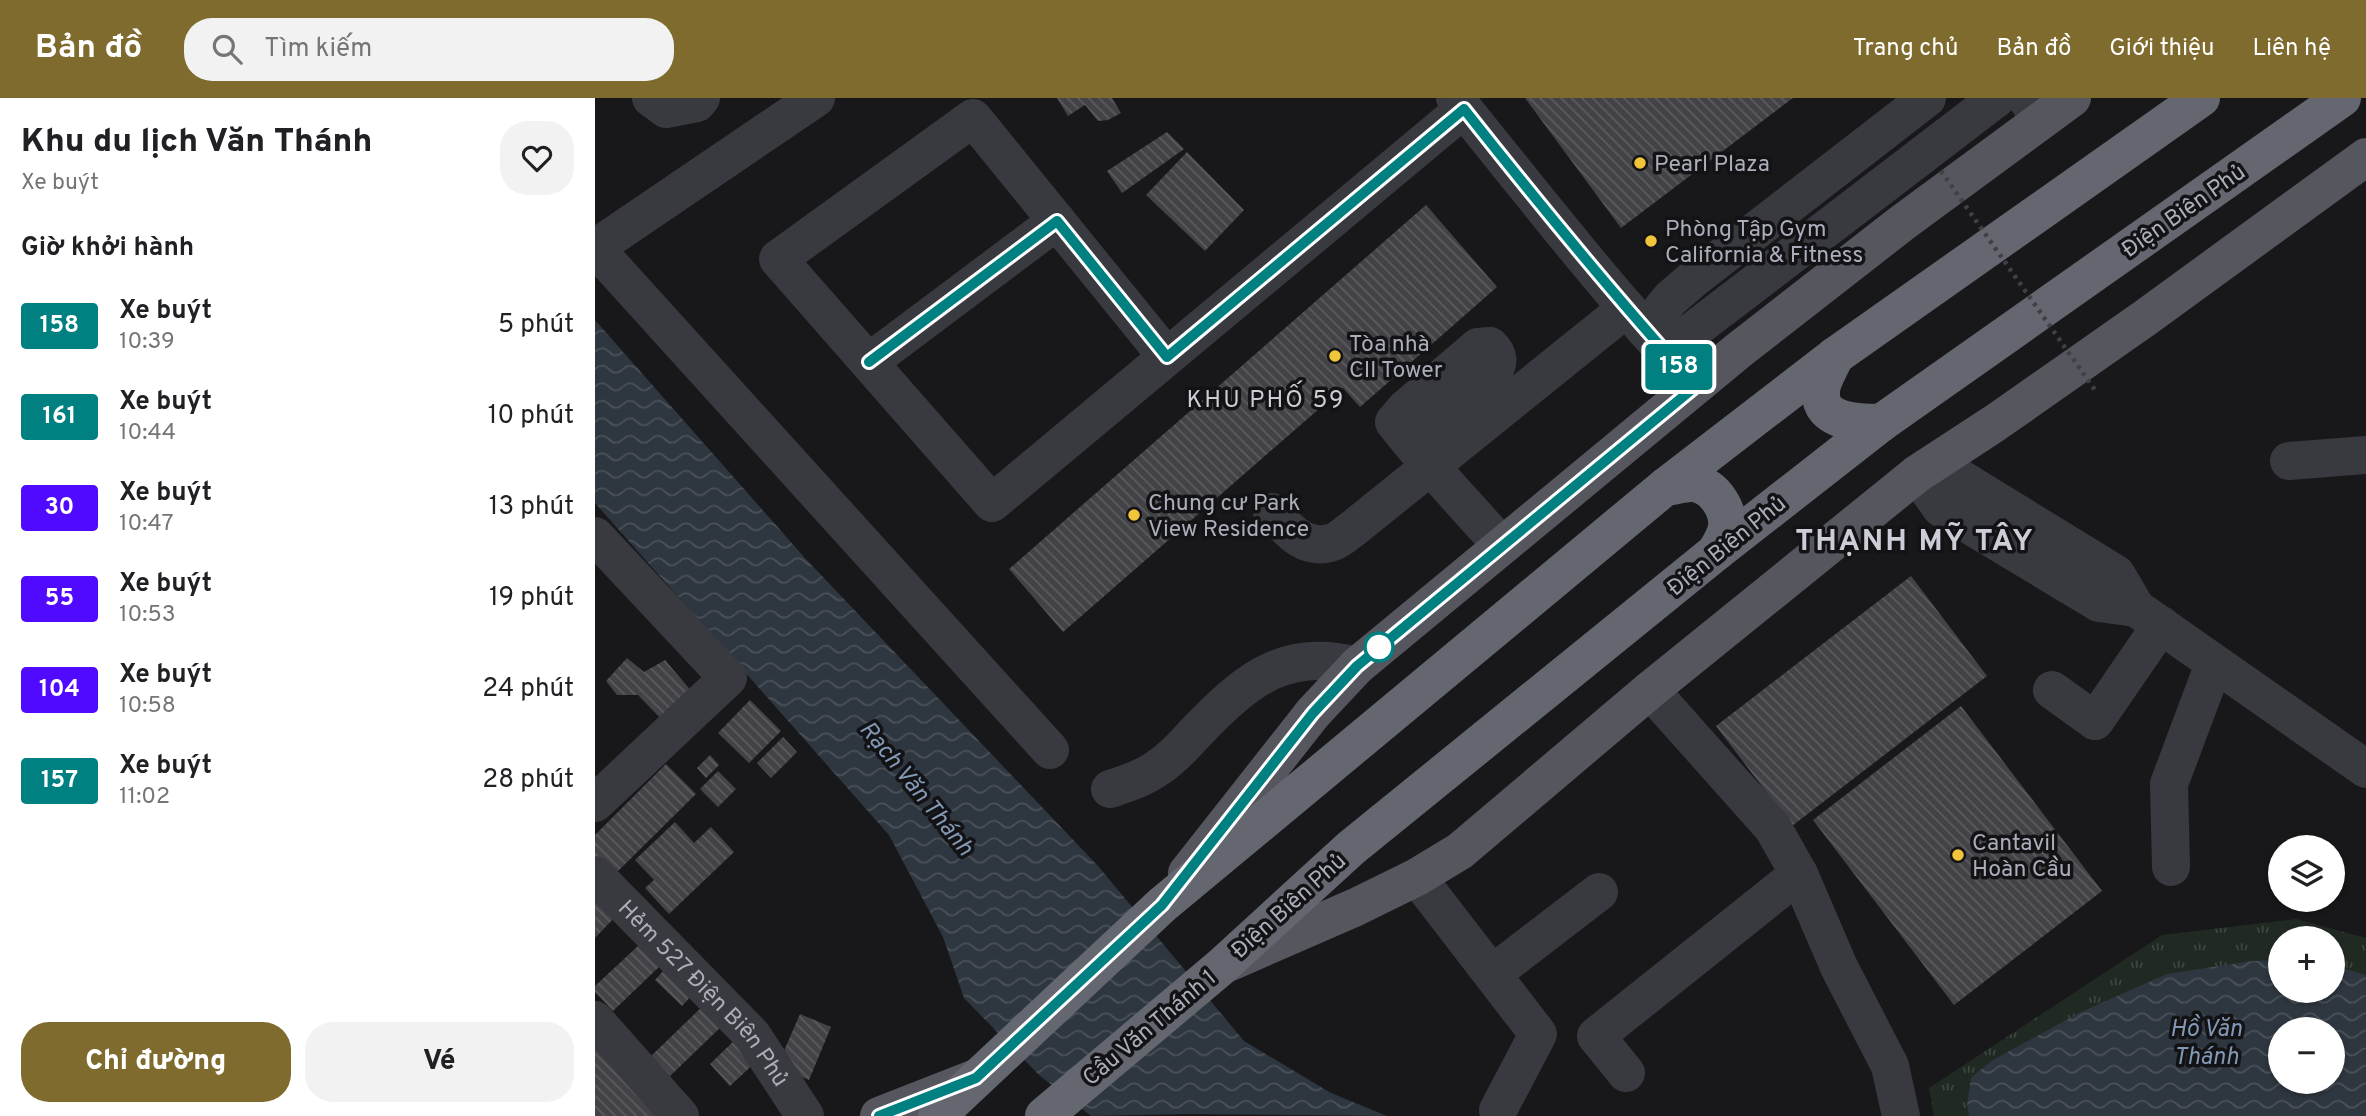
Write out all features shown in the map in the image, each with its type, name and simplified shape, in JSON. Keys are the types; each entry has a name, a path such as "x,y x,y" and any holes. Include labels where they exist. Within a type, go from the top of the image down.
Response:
{"highway":[{"path":"937,1116 1162,905 1665,487 1835,356 2201,98"},
{"name":"Điện Biên Phủ","path":"1222,965 1351,848 1716,552 1881,423 2342,98"},
{"path":"1835,356 1821,391 1823,405 1836,417 1850,423 1881,423"},
{"path":"1665,487 1696,483 1709,488 1720,501 1726,514 1727,528 1716,552"},
{"name":"Cầu Văn Thánh 1","path":"1044,1116 1222,965"}],"main road":[{"path":"1162,905 1313,713 1357,666 1696,386 2047,105"},
{"name":"Điện Biên Phủ","path":"1222,965 1356,907 1417,877 1460,851 1650,690 1917,474 2145,318 2366,157"},
{"path":"879,1116 976,1078"}],"street":[{"path":"651,98 666,109 697,103 701,98"},
{"path":"816,98 595,248 1050,750"},
{"path":"1645,330 1670,299 1692,280 1927,98"},
{"path":"1272,512 1293,536 1304,542 1331,543 1422,455 1645,330 1997,98"},
{"path":"1167,357 974,118 778,259 992,503 1167,357 1460,104 1534,198 1696,386"},
{"path":"869,362 1057,221"},
{"path":"1422,455 1501,546"},
{"path":"2289,461 2366,455"},
{"path":"1917,474 1958,477 2116,574 2149,617 2214,664 2363,762"},
{"path":"595,537 728,678 595,803"},
{"path":"2052,690 2095,721 2149,617"},
{"path":"1110,789 1143,777 1158,768 1241,688 1278,666 1318,659 1357,666"},
{"path":"2171,867 2169,784 2214,664"},
{"path":"1650,690 1773,828 1799,874 1839,967 1890,1066 1901,1116"},
{"path":"1626,1073 1596,1036 1799,874"},
{"name":"Hẻm 527 Điện Biên Phủ","path":"595,875 752,1035 805,1116"},
{"path":"1417,877 1538,1034 1498,1110"},
{"path":"1492,974 1599,892"},
{"path":"595,1020 680,1116"}],"path":[{"path":"1941,171 2097,393"}],"green space":[{"name":"Hồ Văn Thánh","path":"2296,919 2322,926 2268,926 2268,1003 2345,1003 2345,932 2366,938 2366,1116 1934,1116 1929,1088 2162,935"}],"water":[{"name":"Rạch Văn Thánh","path":"595,320 804,557 1098,866 1244,1041 1331,1093 1387,1116 1091,1116 1039,1075 964,998 943,937 889,835 595,503"},
{"name":"Hồ Văn Thánh","path":"2268,960 2268,1003 2345,1003 2345,969 2366,975 2366,1116 1969,1116 1967,1105 1971,1078 1991,1061 2079,1013 2167,974"}],"building":[{"path":"1057,98 1112,98 1121,113 1108,120 1098,121 1085,105 1068,116"},
{"name":"Pearl Plaza","path":"1525,98 1793,98 1621,228"},
{"path":"1167,132 1184,149 1122,193 1107,171"},
{"path":"1187,152 1244,210 1205,251 1146,195"},
{"path":"1426,205 1497,287 1360,407 1343,388 1063,632 1009,569"},
{"path":"1911,576 1987,676 1792,826 1716,726"},
{"path":"627,658 644,672 665,660 699,700 668,726 638,695 617,695 606,681"},
{"path":"750,700 781,731 749,763 718,733"},
{"name":"Cantavil Hoàn Cầu","path":"1961,706 2102,891 1954,1005 1813,820"},
{"path":"783,737 797,752 771,778 757,763"},
{"path":"710,755 719,765 706,778 697,768"},
{"path":"666,764 696,794 613,876 595,858 595,835"},
{"path":"718,771 736,789 718,807 700,789"},
{"path":"675,822 694,843 711,827 734,852 669,914 645,888 654,880 635,860"},
{"path":"599,898 617,915 595,938 595,903"},
{"path":"639,945 659,967 613,1011 595,992 595,986"},
{"path":"667,967 694,993 682,1006 655,980"},
{"path":"705,1004 724,1024 670,1076 651,1056"},
{"path":"800,1014 831,1027 809,1080 777,1067"},
{"path":"741,1034 762,1056 730,1086 710,1064"},
{"path":"595,1040 670,1116 595,1116"}],"bus line":[{"name":"158","path":"869,362 1057,221 1167,357 1464,109 1549,217 1696,386 1357,666 1313,713 1162,905 976,1078 879,1116"}],"place":[{"name":"Pearl Plaza","path":"1640,163"},
{"name":"Phòng Tập Gym California & Fitness","path":"1651,241"},
{"name":"Tòa nhà CII Tower","path":"1335,356"},
{"name":"Chung cư Park View Residence","path":"1134,515"},
{"name":"Cantavil Hoàn Cầu","path":"1958,855"}],"district":[{"name":"KHU PHỐ 59","path":"1266,399"},
{"name":"THẠNH MỸ TÂY","path":"1915,540"}]}
